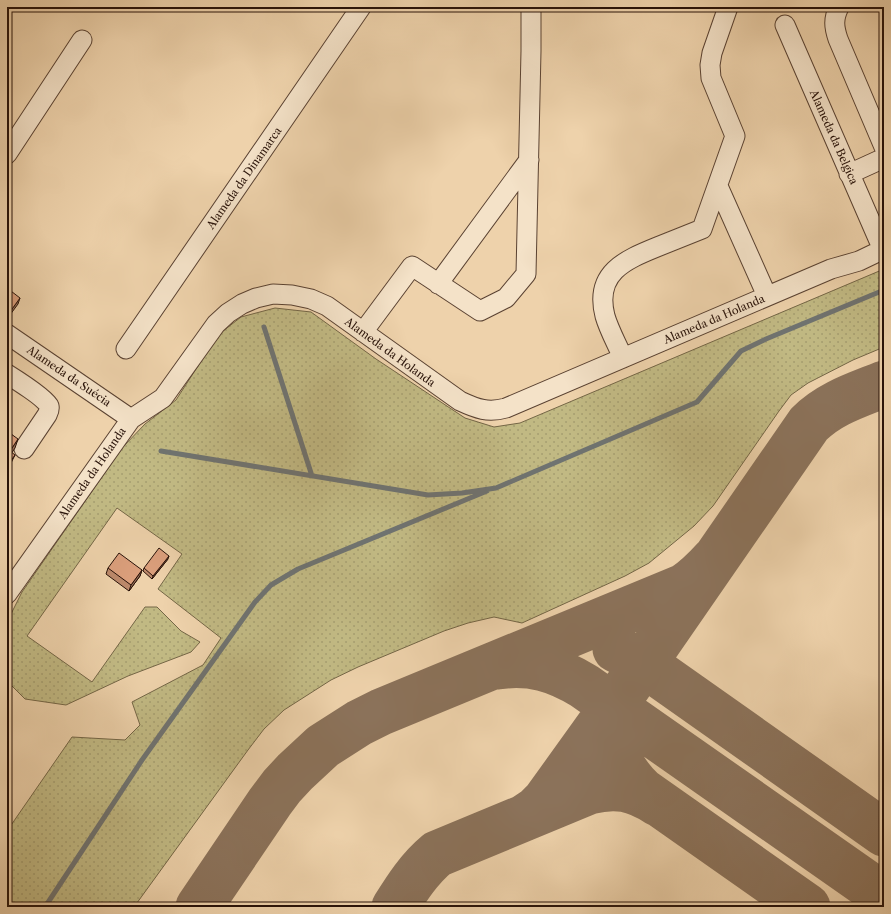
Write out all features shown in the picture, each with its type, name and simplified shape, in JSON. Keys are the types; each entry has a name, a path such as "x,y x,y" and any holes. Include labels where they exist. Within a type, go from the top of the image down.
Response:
{"lane":[{"name":"Alameda da Dinamarca","path":"126,349 361,7"},
{"path":"363,332 412,266 480,311 506,298 526,274 531,7"},
{"path":"702,229 735,136 711,78 710,65 712,53 728,7"},
{"path":"839,7 835,16 834,28 884,147"},
{"name":"Alameda da Belgica","path":"785,24 884,249"},
{"path":"7,154 82,40"},
{"path":"850,174 884,158"},
{"path":"438,284 529,160"},
{"path":"718,186 767,296"},
{"path":"623,358 605,316 603,296 607,282 614,271 623,262 634,256 731,216"},
{"name":"Alameda da Holanda","path":"7,594 131,419 163,398 216,324 228,313 242,304 256,298 274,294 292,294 311,299 327,306 460,401 484,410 496,410 506,408 831,269 859,261 884,249"},
{"name":"Alameda da Suécia","path":"7,334 131,419"},
{"path":"7,374 42,398 49,406 47,415 24,449"}],"shaded area":[{"path":"884,269 884,347 853,360 808,383 791,395 713,506 694,526 649,563 625,576 522,623 494,617 468,623 444,631 331,680 284,710 264,729 248,750 134,907 7,907 7,831 72,737 125,740 140,725 132,702 203,665 221,638 158,589 182,554 117,508 27,636 92,682 145,607 157,607 181,631 200,642 191,652 128,676 66,705 25,699 7,681 7,622 22,592 122,448 145,424 176,400 218,335 241,317 275,308 311,312 376,359 465,418 494,427 520,423"}],"building":[{"path":"7,288 20,298 7,316"},
{"path":"7,431 18,439 10,451 15,455 7,466"},
{"path":"159,548 169,556 153,576 144,568"},
{"path":"119,553 142,570 131,585 108,568"}],"waterway":[{"path":"161,451 428,495 462,493 496,488 697,402 741,351 766,339 884,290"},
{"path":"264,327 312,476"},
{"path":"45,907 142,760 255,602 271,585 298,569 487,491"}],"taxiway":[{"path":"524,818 536,810 546,800 625,690 809,424 826,410 835,405 884,384"},
{"path":"199,907 282,786 323,746 359,723 381,712 684,587 715,559"},
{"path":"616,649 643,663 884,833"},
{"path":"497,666 532,666 553,671 574,680 884,896"},
{"path":"622,695 614,722 613,735 619,759 632,781 642,791 807,907"},
{"path":"395,907 419,872 437,854 589,791 608,788 625,789 641,794 658,803"}]}
